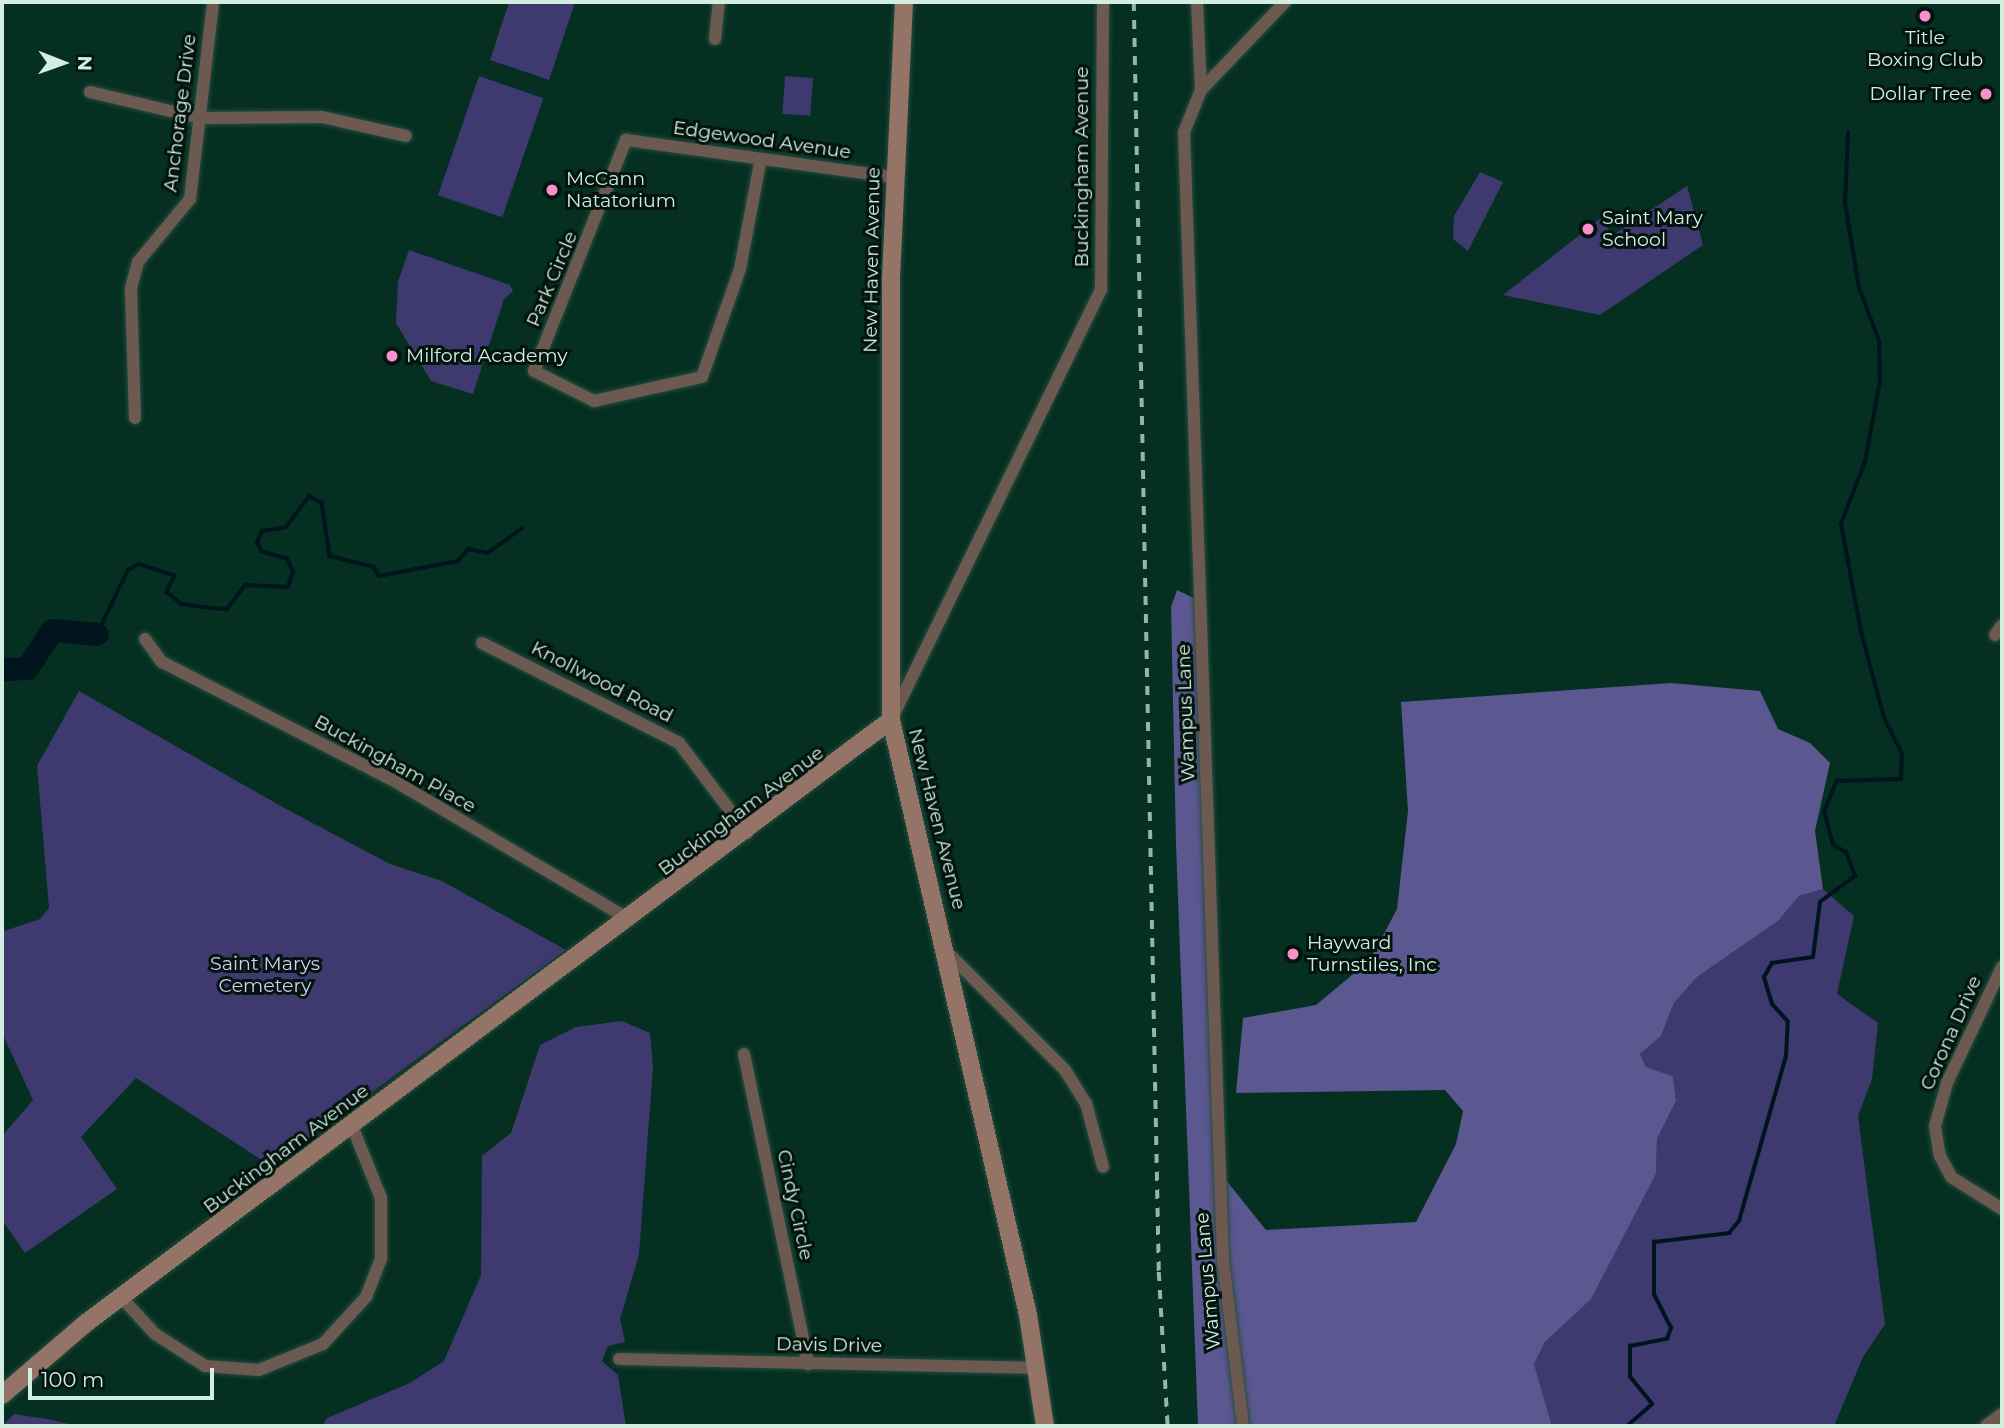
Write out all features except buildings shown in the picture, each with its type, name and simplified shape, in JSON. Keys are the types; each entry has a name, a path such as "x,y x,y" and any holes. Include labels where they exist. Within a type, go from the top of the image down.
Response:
{"main road":[{"name":"New Haven Avenue","path":"904,2 894,177 891,720 948,953 1037,1368 1045,1426"},
{"name":"Buckingham Avenue","path":"2,1395 121,1297 747,833 891,720"}],"street":[{"name":"Anchorage Drive","path":"135,418 131,288 138,262 190,199 213,2"},
{"path":"715,39 719,2"},
{"name":"Buckingham Avenue","path":"891,720 1101,290 1103,2"},
{"name":"Wampus Lane","path":"1197,2 1200,90 1184,132 1223,1260 1243,1426"},
{"path":"1200,90 1285,2"},
{"path":"90,92 200,118 322,117 406,136"},
{"name":"Edgewood Avenue","path":"626,140 760,163 894,177"},
{"name":"Park Circle","path":"626,140 534,370 594,401 702,377 740,269 760,163"},
{"name":"Buckingham Place","path":"145,639 162,662 391,779 630,920"},
{"name":"Knollwood Road","path":"482,643 679,743 747,833"},
{"path":"948,953 1065,1070 1086,1103 1103,1167"},
{"name":"Corona Drive","path":"2002,967 1947,1083 1935,1126 1940,1156 1951,1177 2002,1209"},
{"name":"Cindy Circle","path":"744,1054 808,1364"},
{"path":"121,1297 155,1334 205,1366 260,1370 323,1344 366,1297 381,1259 381,1198 352,1126"},
{"name":"Davis Drive","path":"619,1359 1037,1368"},
{"path":"1986,1426 2002,1414"}],"green space":[{"path":"509,2 575,2 549,80 490,60"},
{"path":"479,76 543,98 502,217 438,195"},
{"path":"785,76 813,78 810,116 782,114"},
{"path":"1480,172 1503,182 1468,251 1453,239 1454,216"},
{"path":"1687,186 1703,245 1600,315 1503,295 1600,219 1613,235"},
{"path":"409,250 510,285 513,291 504,299 473,394 431,381 396,323 398,282"},
{"name":"Saint Marys Cemetery","path":"79,691 286,809 390,864 442,881 566,950 271,1166 136,1078 81,1137 117,1189 25,1253 2,1220 2,1136 33,1100 2,1033 2,942 4,931 40,919 49,908 37,766"},
{"path":"1823,889 1854,916 1837,994 1878,1023 1872,1079 1858,1116 1885,1324 1863,1357 1834,1426 1552,1426 1534,1364 1545,1342 1591,1298 1656,1174 1657,1139 1676,1101 1673,1076 1646,1067 1640,1054 1661,1036 1674,1003 1697,977 1778,921 1799,896"},
{"path":"622,1021 650,1033 653,1067 639,1255 620,1319 625,1342 608,1346 602,1361 618,1375 626,1426 322,1426 327,1418 410,1383 444,1361 481,1275 482,1156 511,1133 540,1045 576,1027"},
{"path":"14,1414 47,1419 78,1426 2,1426"}],"shaded area":[{"path":"1177,590 1198,600 1217,1169 1266,1230 1416,1222 1456,1144 1463,1111 1445,1090 1236,1093 1243,1018 1316,1005 1370,960 1397,909 1408,811 1401,702 1671,683 1760,691 1778,729 1810,743 1830,763 1815,831 1823,889 1799,896 1778,921 1697,977 1674,1003 1661,1036 1640,1054 1646,1067 1673,1076 1676,1101 1657,1139 1656,1174 1591,1299 1545,1342 1534,1364 1552,1426 1198,1426 1176,845 1171,607"}],"waterway":[{"path":"1627,1426 1652,1404 1630,1377 1630,1346 1667,1339 1671,1328 1654,1295 1654,1242 1729,1233 1739,1221 1786,1056 1788,1022 1772,1004 1764,977 1772,963 1813,957 1820,902 1855,876 1846,853 1833,845 1824,811 1837,781 1901,779 1902,754 1884,718 1861,632 1841,524 1865,462 1880,381 1879,341 1859,288 1845,203 1848,133"},
{"path":"97,634 128,570 139,564 175,576 167,592 182,604 227,609 245,585 288,587 293,572 287,559 262,552 257,543 262,531 286,527 309,496 322,503 330,556 374,567 379,576 458,561 468,549 488,553 522,528"},
{"path":"2,669 27,668 52,630 97,634"}],"railway":[{"path":"1134,2 1159,1272 1168,1426"}],"place":[{"name":"Title Boxing Club","path":"1925,16"},
{"name":"Dollar Tree","path":"1986,94"},
{"name":"McCann Natatorium","path":"552,190"},
{"name":"Saint Mary School","path":"1588,229"},
{"name":"Milford Academy","path":"392,356"},
{"name":"Hayward Turnstiles, Inc","path":"1293,954"}]}
